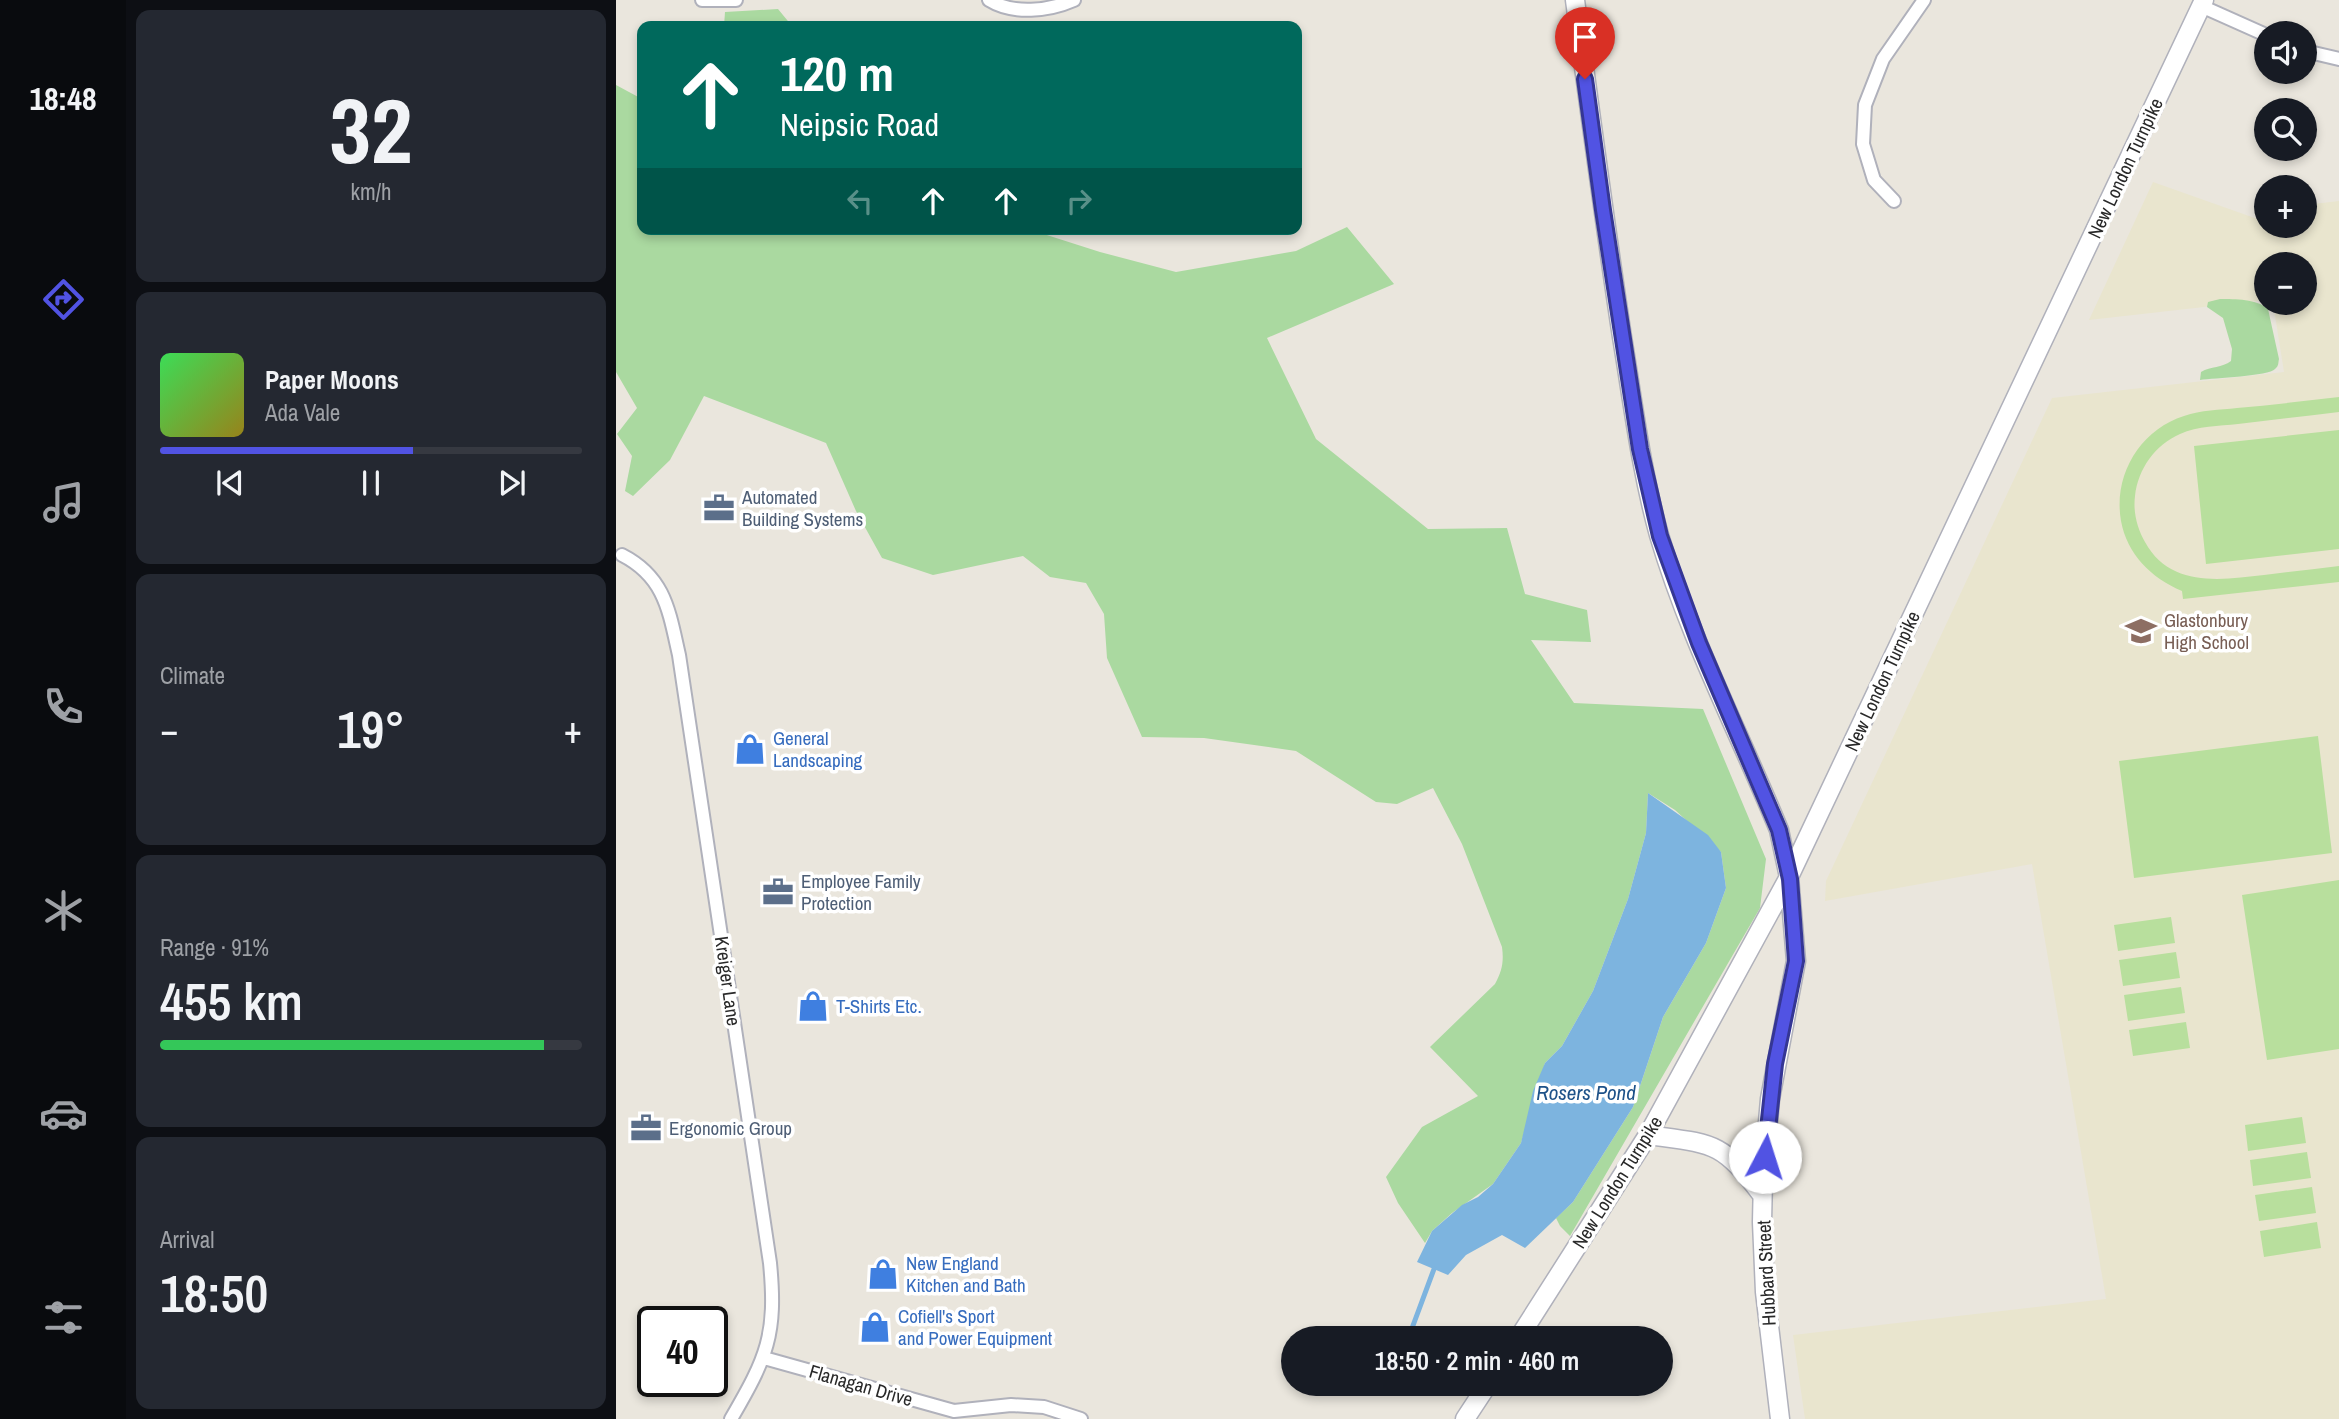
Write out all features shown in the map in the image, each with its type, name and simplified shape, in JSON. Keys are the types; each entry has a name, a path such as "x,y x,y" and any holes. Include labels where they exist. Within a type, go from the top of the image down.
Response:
{"street":[{"path":"702,0 736,0"},
{"path":"989,0 996,4 1034,11 1074,0"},
{"name":"Hubbard Street","path":"1575,0 1603,210 1640,449 1652,503 1664,548 1699,643 1779,830 1789,877 1796,961 1773,1076 1762,1195 1765,1292 1780,1419"},
{"path":"1894,201 1874,180 1870,168 1863,144 1865,105 1883,59 1924,0"},
{"path":"2202,3 2254,29"},
{"name":"New London Turnpike","path":"1526,1326 1648,1135 1789,877 2202,3"},
{"path":"2317,54 2339,59"},
{"name":"Kreiger Lane","path":"622,555 648,571 662,595 673,630 685,688 770,1263 773,1304 771,1332 764,1358 731,1419"},
{"path":"1648,1135 1697,1141 1717,1148 1740,1166 1762,1195"},
{"name":"Flanagan Drive","path":"764,1358 958,1412 1011,1405 1044,1407 1081,1419"},
{"path":"1465,1419 1480,1396"}],"shaded area":[{"name":"Glastonbury High School","path":"2153,182 2254,218 2254,238 2317,238 2317,204 2339,201 2339,1419 1805,1419 1793,1335 2106,1299 2032,864 1825,901 1826,881 2052,398 2284,372 2275,315 2317,315 2317,252 2254,252 2254,301 2089,320"}],"green space":[{"path":"778,9 788,21 724,21 725,12"},
{"path":"616,85 637,96 637,235 1047,235 1176,272 1296,251 1347,227 1394,284 1267,338 1316,439 1428,529 1507,528 1525,594 1587,610 1591,642 1531,640 1574,703 1703,709 1766,859 1760,908 1570,1236 1556,1218 1573,1202 1633,1107 1663,1017 1706,943 1726,888 1721,852 1675,810 1648,793 1646,833 1628,899 1593,991 1562,1046 1545,1063 1521,1143 1493,1184 1452,1213 1432,1231 1425,1243 1398,1203 1386,1177 1422,1127 1478,1096 1430,1047 1495,984 1503,957 1502,947 1462,844 1433,788 1397,804 1376,802 1296,751 1204,738 1142,737 1107,658 1104,614 1086,583 1050,577 1023,556 933,575 882,558 856,511 826,443 704,396 670,460 633,496 625,491 632,456 617,434 637,408 616,372"},
{"path":"2220,299 2252,301 2254,315 2269,315 2279,359 2278,366 2271,371 2252,375 2200,380 2201,372 2231,361 2232,349 2223,318 2207,307 2208,302"},
{"path":"2339,397 2339,412 2194,429 2180,434 2163,445 2149,459 2140,476 2135,502 2136,520 2145,542 2156,557 2182,574 2214,579 2339,566 2339,582 2183,599 2182,591 2160,579 2142,564 2124,533 2121,521 2121,487 2133,456 2154,432 2168,423 2197,412"},
{"path":"2339,430 2339,549 2206,564 2194,446"},
{"path":"2318,736 2332,853 2134,878 2119,761"},
{"path":"2339,880 2339,1049 2267,1060 2242,895"},
{"path":"2171,917 2175,943 2118,951 2114,925"},
{"path":"2176,952 2180,978 2123,986 2119,960"},
{"path":"2181,987 2185,1013 2128,1021 2124,995"},
{"path":"2186,1022 2190,1048 2133,1056 2129,1030"},
{"path":"2302,1117 2306,1143 2248,1151 2245,1125"},
{"path":"2307,1152 2311,1178 2253,1186 2250,1160"},
{"path":"2312,1187 2316,1213 2259,1221 2255,1195"},
{"path":"2317,1222 2321,1248 2264,1257 2260,1231"}],"water":[{"name":"Rosers Pond","path":"1648,793 1708,835 1721,852 1726,888 1706,943 1663,1017 1633,1107 1573,1202 1525,1248 1502,1235 1466,1255 1448,1275 1417,1262 1432,1231 1462,1205 1478,1197 1493,1184 1521,1143 1533,1091 1545,1063 1562,1046 1593,991 1628,899 1646,833"}],"waterway":[{"path":"1413,1326 1434,1269"}],"place":[{"name":"Automated Building Systems","path":"719,508"},
{"name":"Glastonbury High School","path":"2141,631"},
{"name":"General Landscaping","path":"750,749"},
{"name":"Employee Family Protection","path":"778,892"},
{"name":"T-Shirts Etc.","path":"813,1006"},
{"name":"Ergonomic Group","path":"646,1128"},
{"name":"New England Kitchen and Bath","path":"883,1274"},
{"name":"Cofiell's Sport and Power Equipment","path":"875,1327"}],"route":[{"path":"1585,79 1640,449 1660,536 1699,643 1779,830 1790,879 1796,961 1775,1064 1765,1157"}]}
